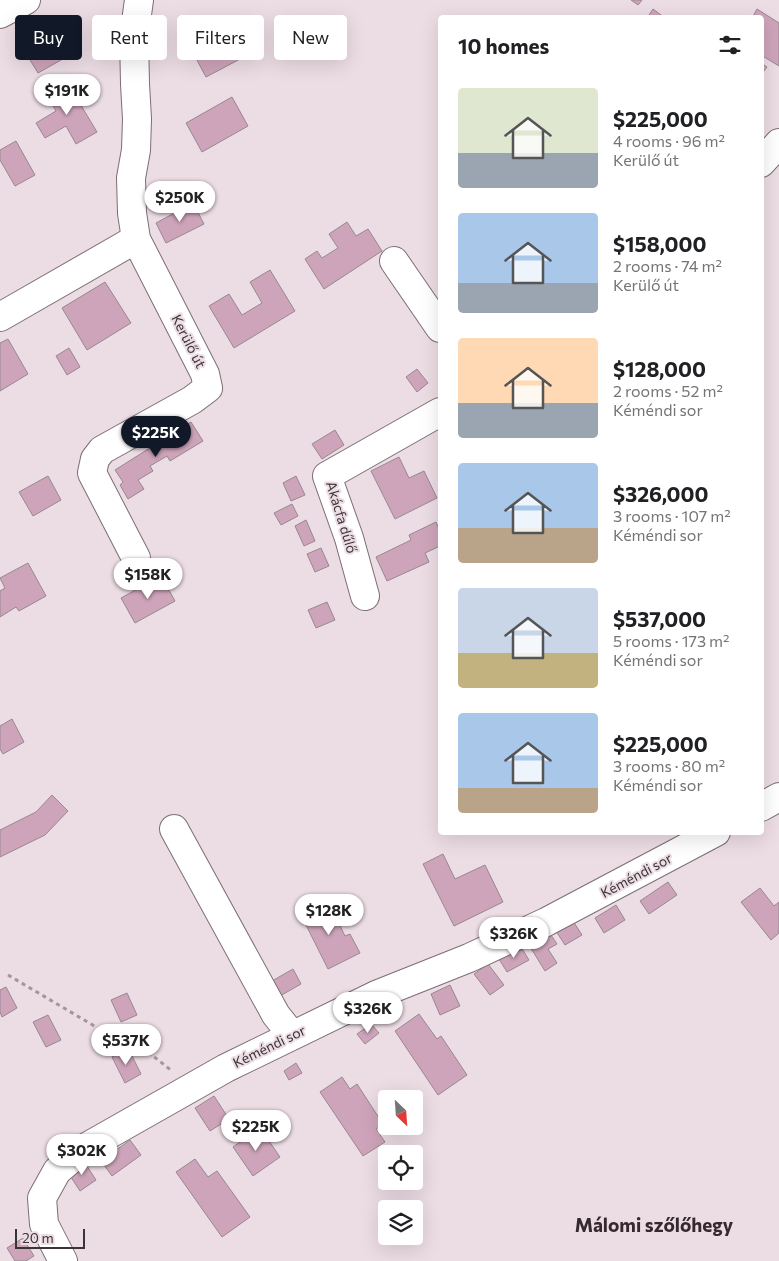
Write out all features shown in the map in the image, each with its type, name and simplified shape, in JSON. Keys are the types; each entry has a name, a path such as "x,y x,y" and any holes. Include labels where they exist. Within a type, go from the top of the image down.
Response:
{"street":[{"path":"0,14 26,0"},
{"name":"Kerülő út","path":"136,558 92,473 95,459 102,450 192,400 208,388 205,374 136,239 132,213 131,178 136,150 138,119 134,36 139,0"},
{"path":"764,160 779,143"},
{"path":"0,317 136,239"},
{"path":"394,261 438,325"},
{"name":"Akácfa dűlő","path":"364,596 349,538 327,476 438,413"},
{"path":"764,806 779,798"},
{"path":"174,829 276,1015 292,1035"},
{"name":"Kéméndi sor","path":"63,1261 44,1224 42,1198 57,1171 83,1149 226,1068 376,995 470,958 546,922 710,835"}],"path":[{"path":"8,975 113,1037 148,1052 192,1087"}],"building":[{"path":"631,0 642,0 638,5"},
{"path":"653,9 661,15 649,15"},
{"path":"757,9 779,23 779,66 764,57 764,15 754,15"},
{"path":"30,60 61,60 38,73"},
{"path":"197,60 238,60 206,77"},
{"path":"67,82 97,132 76,144 66,126 45,138 36,123 56,111 46,94"},
{"path":"232,97 248,126 202,152 186,123"},
{"path":"16,141 35,175 15,186 0,160 0,150"},
{"path":"193,203 204,224 166,243 156,223"},
{"path":"347,222 356,236 368,229 382,251 324,289 305,259 317,251 322,258 338,248 329,234"},
{"path":"270,270 295,311 234,348 209,306 229,294 242,315 262,303 250,282"},
{"path":"105,282 131,323 87,350 62,308"},
{"path":"8,339 28,374 0,391 0,343"},
{"path":"69,348 80,367 67,375 56,356"},
{"path":"417,369 428,383 417,392 406,377"},
{"path":"191,422 203,441 170,461 167,456 150,466 153,471 138,480 144,489 128,499 120,485 123,482 115,470"},
{"path":"335,430 344,445 322,459 312,444"},
{"path":"399,457 409,478 424,471 437,498 395,519 371,471"},
{"path":"48,476 61,500 33,516 19,492"},
{"path":"296,476 305,495 291,501 283,483"},
{"path":"292,504 298,516 281,525 274,513"},
{"path":"306,520 315,541 304,546 295,526"},
{"path":"436,522 438,526 438,547 425,553 429,562 387,581 376,557 411,540 409,535"},
{"path":"321,548 329,566 315,572 307,554"},
{"path":"28,563 46,596 19,611 16,607 0,617 0,591 5,588 0,578"},
{"path":"161,576 175,601 135,623 121,598"},
{"path":"327,602 335,620 316,628 308,610"},
{"path":"12,719 24,742 3,754 0,749 0,726"},
{"path":"52,795 68,811 45,835 0,857 0,830 36,812"},
{"path":"443,854 455,879 485,865 503,902 454,926 423,864"},
{"path":"668,882 677,895 649,914 640,901"},
{"path":"760,888 774,906 779,902 779,933 771,940 741,902"},
{"path":"328,901 345,936 350,934 360,953 328,969 301,915"},
{"path":"616,905 625,920 604,933 595,918"},
{"path":"573,921 582,935 565,945 556,931"},
{"path":"549,932 557,944 548,949 557,963 545,971 529,945"},
{"path":"521,947 529,960 507,972 499,959"},
{"path":"488,964 504,985 490,995 474,974"},
{"path":"293,969 301,984 280,996 272,981"},
{"path":"450,985 460,1006 440,1015 431,994"},
{"path":"6,987 17,1008 2,1017 0,1012 0,990"},
{"path":"127,993 137,1015 121,1022 111,1000"},
{"path":"419,1014 437,1039 441,1036 467,1075 438,1095 395,1031"},
{"path":"48,1015 61,1040 46,1047 33,1022"},
{"path":"371,1024 379,1033 365,1044 357,1034"},
{"path":"128,1048 141,1074 125,1083 112,1057"},
{"path":"296,1063 302,1073 289,1080 284,1071"},
{"path":"342,1077 350,1089 357,1084 378,1116 378,1128 376,1129 378,1135 380,1135 385,1142 363,1156 320,1092"},
{"path":"214,1096 229,1119 210,1131 195,1108"},
{"path":"260,1128 280,1157 253,1176 233,1147"},
{"path":"130,1140 141,1155 112,1176 101,1161"},
{"path":"195,1159 208,1177 217,1171 250,1217 222,1237 176,1172"},
{"path":"83,1160 96,1180 80,1191 67,1171"},
{"path":"23,1238 34,1256 26,1261 15,1261 7,1248"}],"district":[{"name":"Málomi szőlőhegy","path":"654,1224"}]}
